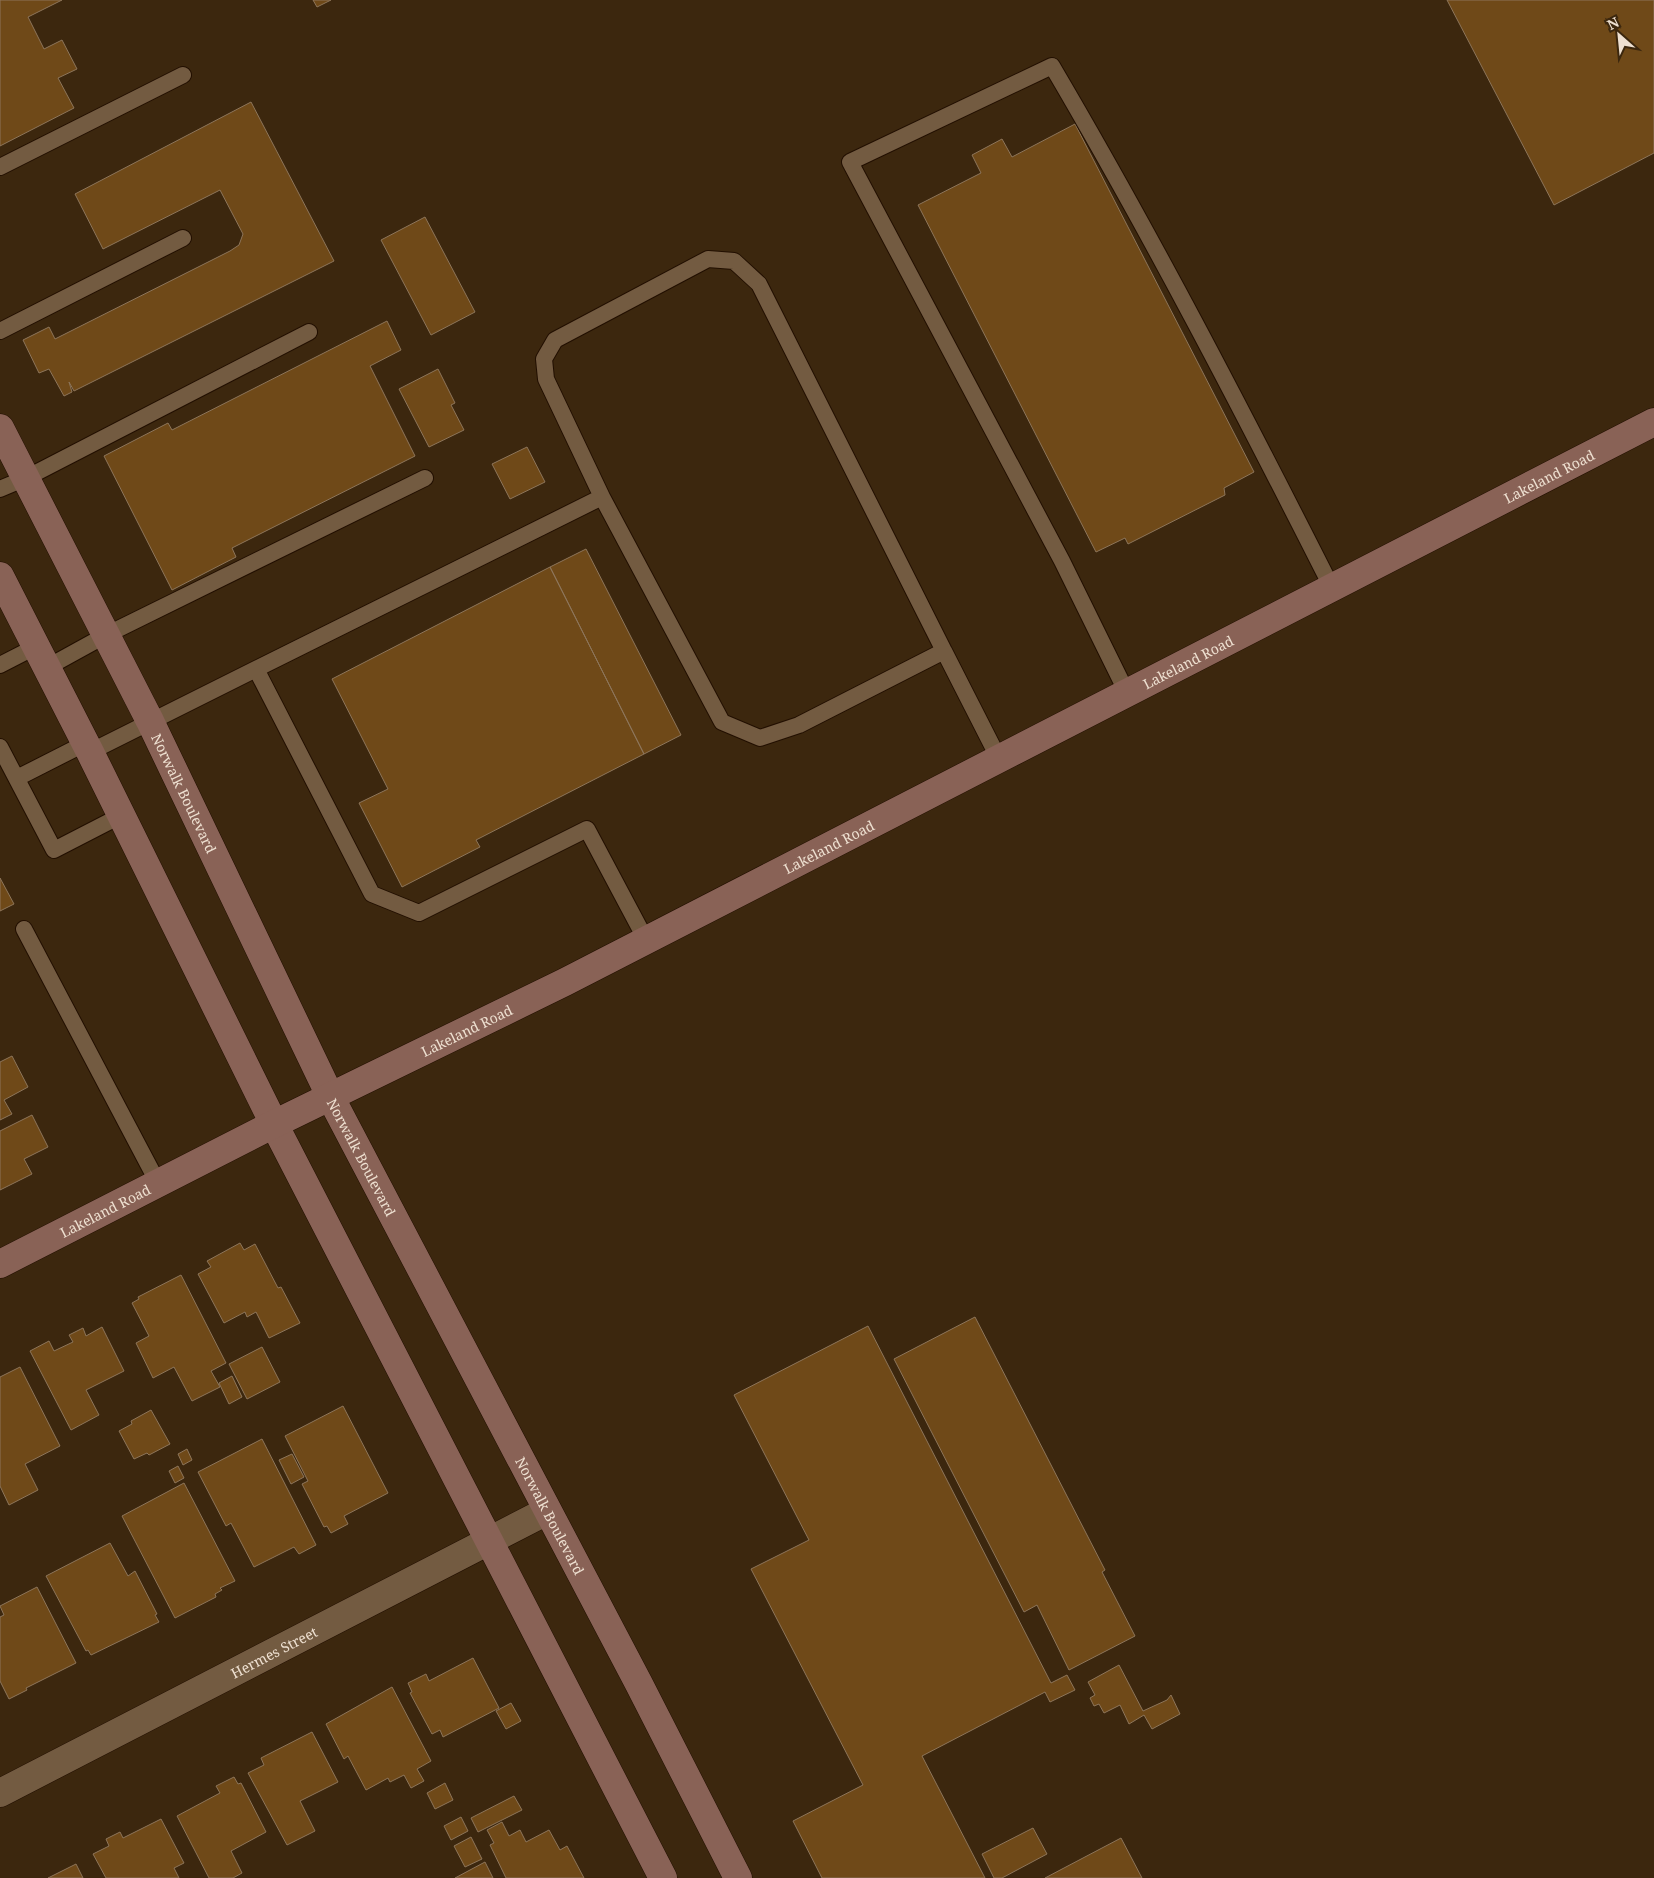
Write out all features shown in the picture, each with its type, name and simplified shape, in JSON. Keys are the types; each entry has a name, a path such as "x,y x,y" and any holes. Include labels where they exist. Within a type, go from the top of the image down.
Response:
{"main road":[{"name":"Lakeland Road","path":"0,1264 274,1124 331,1098 646,940 1654,422"},
{"name":"Norwalk Boulevard","path":"0,428 150,721 331,1098 548,1510 738,1878"},
{"path":"0,576 122,815 274,1124 662,1878"}],"street":[{"name":"Hermes Street","path":"0,1793 548,1510"}],"lane":[{"path":"1127,693 1062,561 850,162 1052,66 1101,148 1267,460 1332,588"},
{"path":"0,168 182,75"},
{"path":"0,331 183,238"},
{"path":"944,651 799,725 760,738 722,722 602,497 546,379 544,359 555,340 708,260 734,261 759,284 1000,759"},
{"path":"0,490 310,332"},
{"path":"0,665 41,658 106,635 425,478"},
{"path":"17,778 150,721 602,497"},
{"path":"256,669 372,894 419,913 587,829 646,940"},
{"path":"0,747 54,850 122,815"},
{"path":"24,929 158,1183"}],"building":[{"path":"0,0 62,0 28,17 44,49 62,40 77,69 58,78 74,108 0,146"},
{"path":"313,0 331,0 317,7"},
{"path":"1447,0 1654,0 1654,153 1554,205"},
{"path":"251,102 334,261 74,391 69,382 72,392 64,396 49,369 39,373 23,340 49,327 55,339 230,251 239,245 243,234 220,190 103,249 75,194"},
{"path":"1075,124 1254,472 1224,488 1225,495 1128,544 1125,538 1096,552 918,205 981,173 972,155 1002,139 1012,157"},
{"path":"425,217 475,312 431,335 381,240"},
{"path":"387,321 401,350 370,366 415,456 232,548 236,557 172,590 104,456 168,423 172,430"},
{"path":"438,369 455,403 451,405 464,430 429,447 399,389"},
{"path":"527,447 545,482 510,499 492,464"},
{"path":"586,549 681,735 644,754 550,567"},
{"path":"550,567 644,754 476,840 480,847 402,887 359,803 388,789 332,679"},
{"path":"0,878 14,904 0,911"},
{"path":"12,1056 28,1087 4,1100 12,1114 0,1120 0,1062"},
{"path":"32,1115 48,1147 24,1159 32,1174 0,1190 0,1131"},
{"path":"240,1243 244,1250 255,1244 278,1288 281,1287 300,1323 269,1338 256,1312 247,1317 245,1312 224,1323 198,1274 211,1267 207,1261"},
{"path":"181,1275 226,1363 211,1371 220,1387 192,1401 174,1367 153,1378 136,1343 149,1336 132,1303 139,1299 138,1297"},
{"path":"975,1317 1105,1570 1102,1572 1135,1636 1069,1670 1037,1605 1024,1612 894,1359"},
{"path":"868,1326 1051,1683 1067,1675 1075,1690 1050,1702 1045,1692 922,1756 985,1878 822,1878 793,1821 863,1785 751,1569 809,1540 734,1395"},
{"path":"102,1327 124,1371 86,1390 99,1415 71,1430 30,1351 49,1341 54,1351 73,1342 69,1335 83,1328 86,1336"},
{"path":"262,1347 280,1382 247,1399 229,1364"},
{"path":"20,1367 60,1446 25,1464 38,1490 9,1505 0,1486 0,1377"},
{"path":"232,1376 242,1397 229,1404 219,1383"},
{"path":"343,1406 388,1493 344,1516 348,1524 331,1533 327,1526 324,1527 302,1484 308,1481 285,1436"},
{"path":"151,1410 170,1444 149,1455 147,1453 134,1459 119,1431 132,1424 131,1421"},
{"path":"262,1439 316,1545 299,1554 294,1547 254,1567 231,1523 226,1526 198,1472"},
{"path":"187,1449 192,1460 183,1465 178,1454"},
{"path":"292,1454 304,1477 291,1484 279,1460"},
{"path":"178,1466 184,1478 175,1483 169,1471"},
{"path":"184,1483 235,1581 220,1588 222,1590 215,1594 216,1597 175,1618 122,1516"},
{"path":"110,1543 128,1576 135,1571 157,1614 155,1615 159,1622 91,1655 88,1650 86,1651 46,1576"},
{"path":"37,1587 76,1663 26,1688 27,1690 9,1699 0,1681 0,1617 4,1615 0,1606"},
{"path":"473,1658 499,1708 443,1737 440,1730 432,1734 410,1693 412,1692 408,1683 426,1674 429,1681"},
{"path":"1119,1665 1143,1711 1167,1700 1171,1695 1180,1714 1152,1729 1144,1715 1129,1724 1120,1705 1104,1713 1099,1704 1094,1706 1090,1698 1095,1695 1088,1682"},
{"path":"392,1687 431,1761 417,1769 424,1781 411,1788 404,1775 390,1782 388,1778 366,1790 348,1756 344,1759 326,1724"},
{"path":"511,1703 521,1721 506,1729 496,1711"},
{"path":"312,1732 338,1782 300,1801 315,1831 287,1845 248,1773 264,1765 261,1758"},
{"path":"234,1777 238,1784 241,1783 266,1832 231,1851 242,1873 233,1878 209,1878 177,1816 220,1793 216,1786"},
{"path":"445,1783 453,1800 435,1809 427,1793"},
{"path":"514,1796 522,1810 478,1832 471,1818"},
{"path":"461,1817 468,1831 451,1840 444,1826"},
{"path":"161,1819 184,1863 174,1868 179,1878 106,1878 93,1854 109,1846 106,1839 120,1832 123,1838"},
{"path":"502,1822 509,1836 520,1830 526,1842 549,1830 560,1850 567,1846 584,1878 506,1878 490,1845 494,1843 487,1830"},
{"path":"1033,1828 1047,1854 1002,1878 994,1878 982,1854"},
{"path":"471,1837 482,1859 465,1867 454,1846"},
{"path":"1121,1838 1142,1878 1045,1878"},
{"path":"485,1862 493,1878 455,1878"},
{"path":"76,1864 83,1878 48,1878"}]}
